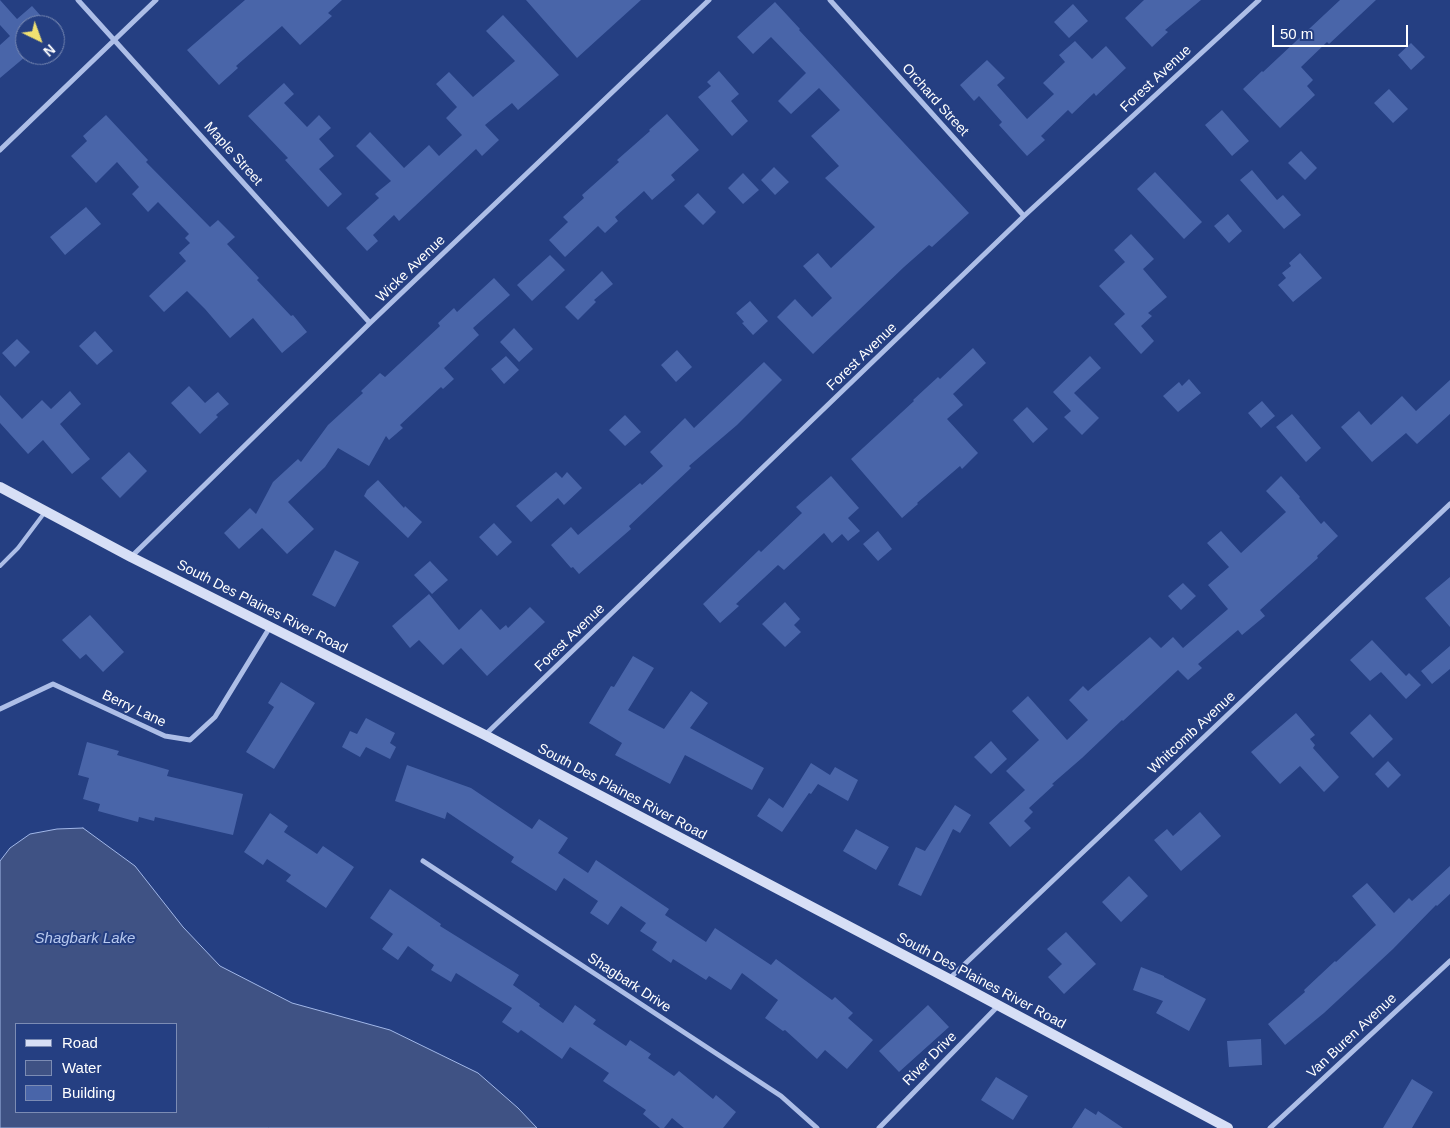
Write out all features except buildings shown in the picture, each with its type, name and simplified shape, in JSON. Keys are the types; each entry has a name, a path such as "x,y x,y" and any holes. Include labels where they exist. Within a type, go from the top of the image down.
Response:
{"main road":[{"name":"South Des Plaines River Road","path":"0,487 131,557 485,735 1228,1128"}],"street":[{"name":"Maple Street","path":"78,0 370,323"},
{"path":"0,150 156,0"},
{"name":"Wicke Avenue","path":"131,557 370,323 709,0"},
{"name":"Orchard Street","path":"830,0 1024,216"},
{"name":"Forest Avenue","path":"485,735 1024,216 1259,0"},
{"name":"Whitcomb Avenue","path":"949,979 1450,504"},
{"name":"Berry Lane","path":"0,709 53,684 165,736 190,740 215,717 270,627"},
{"name":"Shagbark Drive","path":"424,861 780,1096 817,1128"},
{"name":"Van Buren Avenue","path":"1270,1128 1450,961"},
{"name":"River Drive","path":"879,1128 998,1006"}],"lane":[{"path":"0,566 18,548 46,511"}],"water":[{"name":"Shagbark Lake","path":"83,828 135,866 183,927 220,966 292,1003 390,1030 478,1073 518,1108 537,1128 0,1128 0,861 10,848 30,834 57,829"}]}
